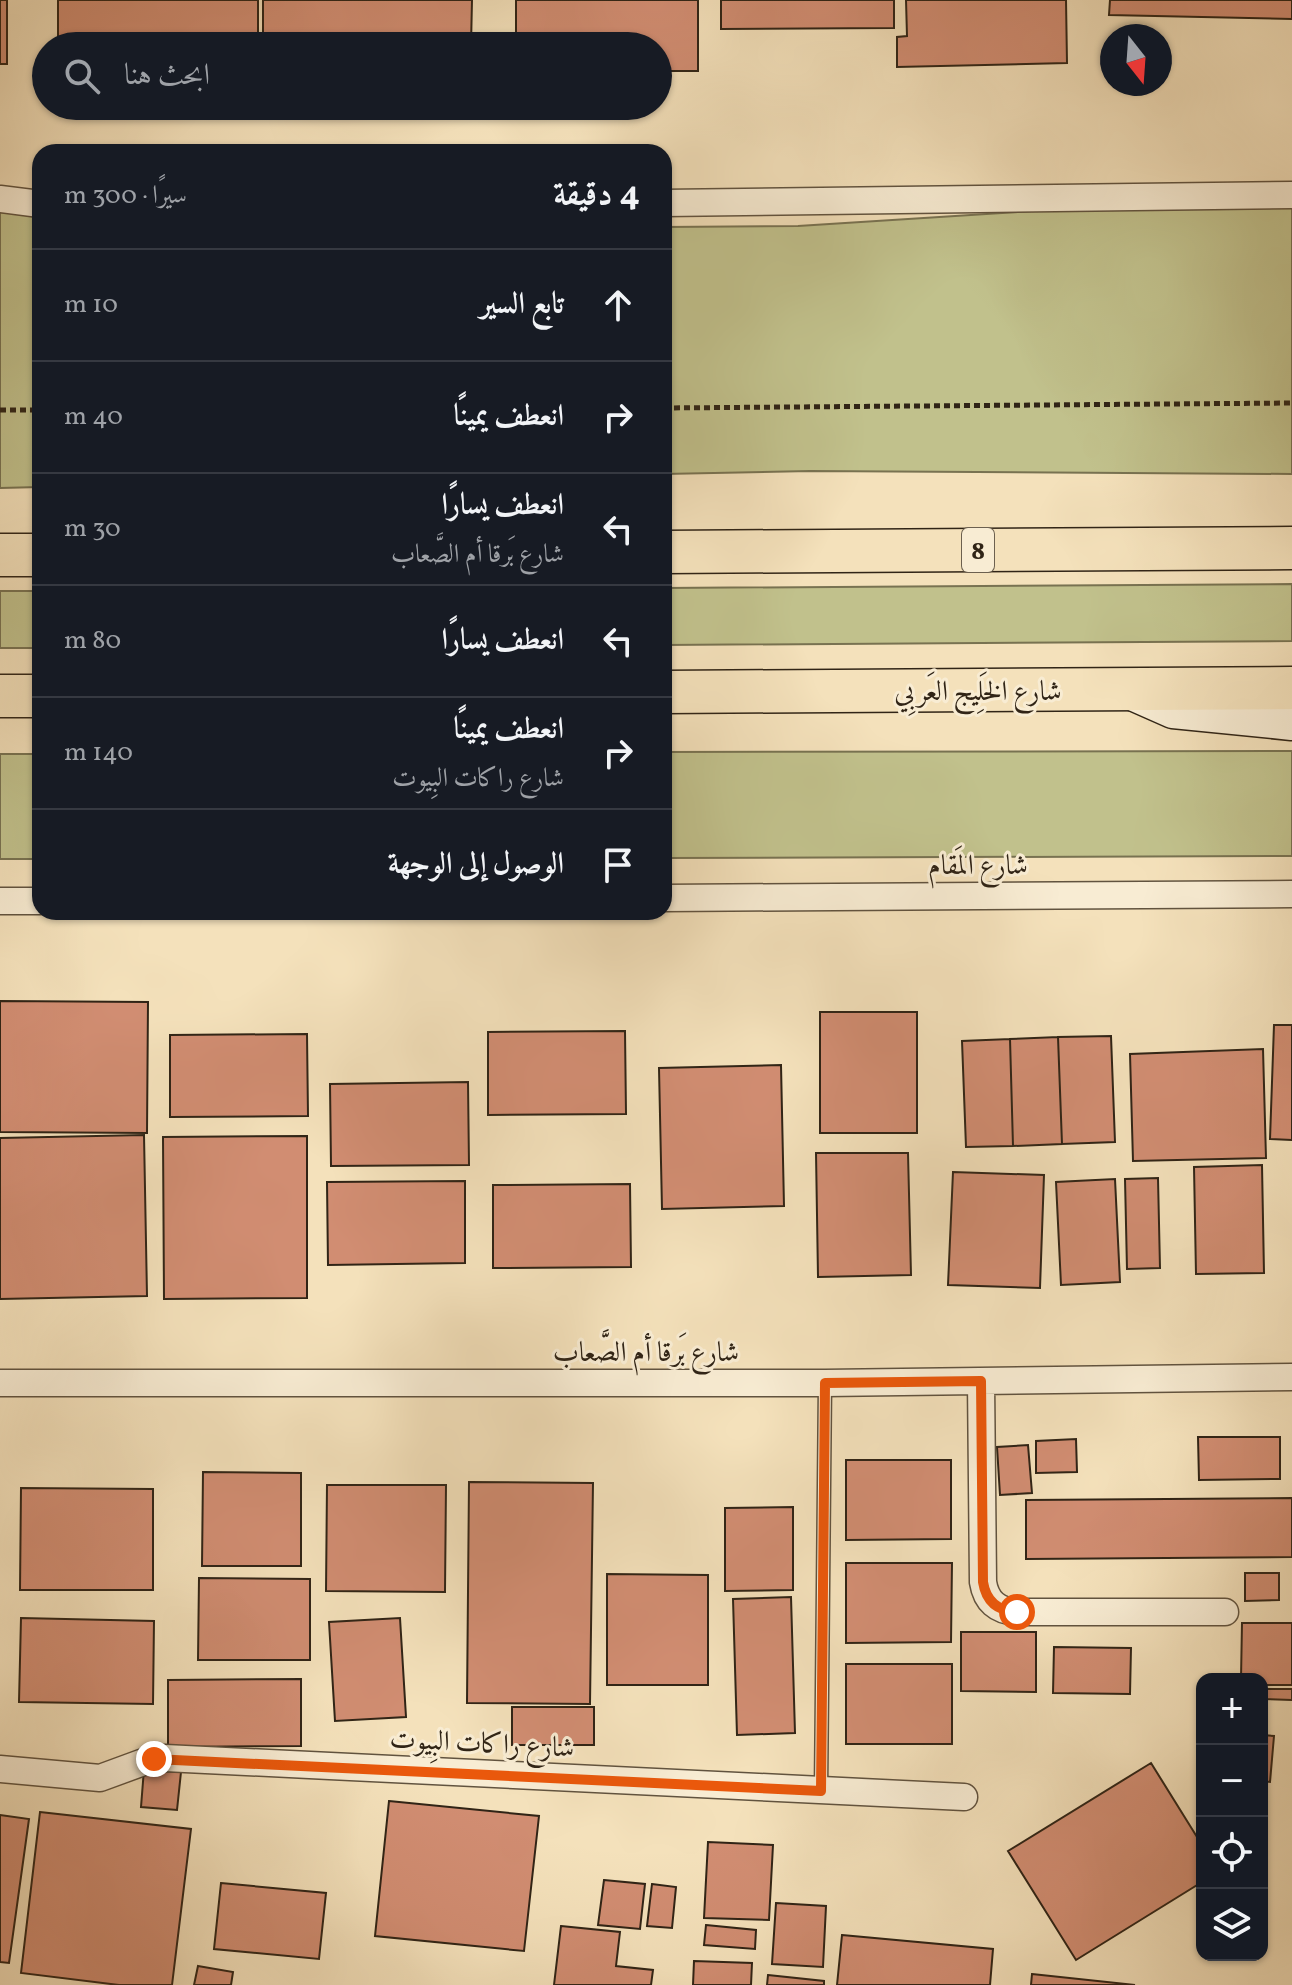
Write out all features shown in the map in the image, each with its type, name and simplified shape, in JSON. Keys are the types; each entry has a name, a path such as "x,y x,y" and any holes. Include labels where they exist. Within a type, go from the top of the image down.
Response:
{"highway":[{"name":"8","path":"672,552 1292,548"},
{"path":"0,555 32,555"},
{"name":"شارع الخَلِيج العَربِي","path":"672,692 1292,688"},
{"path":"0,696 32,696"}],"main road":[{"path":"1125,688 1173,710 1292,722"}],"street":[{"path":"672,203 1292,195"},
{"path":"0,199 32,203"},
{"name":"شارع المَقام","path":"672,898 1292,894"},
{"path":"0,901 32,901"},
{"name":"شارع بَرقا أم الصَّعاب","path":"0,1383 825,1383 1292,1377"},
{"path":"981,1381 983,1582 989,1601 997,1608 1017,1612 1225,1612"},
{"name":"شارع راكات البِيوت","path":"0,1769 100,1778 149,1760 165,1758 964,1797"}],"lane":[{"path":"821,1791 825,1383"}],"path":[{"path":"672,408 1292,403"},
{"path":"0,410 32,410"}],"green space":[{"path":"1079,208 1292,208 1292,474 810,471 672,474 672,227 798,226"},
{"path":"0,212 32,215 32,487 0,488"},
{"path":"1292,584 1292,641 672,645 672,588"},
{"path":"0,591 32,591 32,648 0,648"},
{"path":"1292,751 1292,856 672,858 672,752"},
{"path":"0,754 32,754 32,859 0,859"}],"building":[{"path":"0,0 7,0 7,64 0,64"},
{"path":"58,0 258,0 258,32 58,32"},
{"path":"263,0 472,0 471,32 263,32"},
{"path":"516,0 698,0 698,71 672,71 672,32 516,32"},
{"path":"721,0 894,0 894,28 721,29"},
{"path":"906,0 1066,0 1067,63 897,67 897,37 907,36"},
{"path":"1110,0 1292,0 1292,19 1109,15"},
{"path":"0,1001 148,1002 147,1133 0,1132"},
{"path":"820,1012 917,1012 917,1133 820,1133"},
{"path":"1274,1025 1292,1025 1292,1140 1270,1139"},
{"path":"625,1031 626,1114 488,1115 488,1032"},
{"path":"307,1034 308,1116 170,1117 170,1035"},
{"path":"1111,1036 1115,1142 1062,1144 1058,1037"},
{"path":"1058,1037 1062,1144 1013,1146 1010,1039"},
{"path":"1010,1039 1013,1146 966,1147 962,1041"},
{"path":"1263,1049 1266,1158 1133,1161 1130,1054"},
{"path":"781,1065 784,1206 662,1209 659,1068"},
{"path":"468,1082 469,1165 331,1166 330,1084"},
{"path":"144,1135 147,1296 0,1299 0,1138"},
{"path":"307,1136 307,1298 164,1299 163,1137"},
{"path":"816,1153 908,1153 911,1275 818,1277"},
{"path":"1262,1165 1264,1273 1196,1274 1194,1167"},
{"path":"953,1172 1044,1175 1040,1288 948,1285"},
{"path":"1158,1178 1160,1268 1127,1269 1125,1179"},
{"path":"1115,1179 1120,1282 1061,1285 1056,1182"},
{"path":"465,1181 465,1263 328,1265 327,1182"},
{"path":"630,1184 631,1267 493,1268 493,1185"},
{"path":"1198,1437 1280,1437 1280,1479 1199,1480"},
{"path":"1076,1439 1077,1472 1036,1473 1036,1441"},
{"path":"1028,1445 1032,1493 1000,1495 997,1447"},
{"path":"846,1460 951,1460 951,1539 846,1540"},
{"path":"203,1472 301,1473 301,1566 202,1566"},
{"path":"469,1482 593,1483 590,1704 467,1703"},
{"path":"327,1485 446,1485 445,1592 326,1591"},
{"path":"21,1488 153,1489 153,1590 20,1590"},
{"path":"1292,1498 1292,1557 1026,1559 1026,1500"},
{"path":"793,1507 793,1590 725,1591 725,1508"},
{"path":"846,1563 952,1563 951,1642 846,1643"},
{"path":"1245,1573 1279,1573 1279,1600 1245,1601"},
{"path":"607,1574 708,1575 708,1685 607,1685"},
{"path":"199,1578 310,1579 310,1660 198,1660"},
{"path":"791,1597 795,1733 737,1735 733,1599"},
{"path":"21,1618 154,1621 153,1704 19,1702"},
{"path":"400,1618 406,1717 335,1721 329,1622"},
{"path":"1242,1623 1292,1623 1292,1685 1268,1685 1268,1673 1241,1673"},
{"path":"961,1632 1036,1632 1036,1692 961,1691"},
{"path":"1054,1647 1131,1648 1130,1694 1053,1693"},
{"path":"846,1664 952,1664 952,1744 846,1744"},
{"path":"301,1679 301,1746 168,1747 168,1680"},
{"path":"1268,1689 1292,1689 1292,1700 1268,1699"},
{"path":"512,1707 594,1707 594,1745 512,1745"},
{"path":"1268,1736 1274,1736 1268,1782"},
{"path":"1151,1763 1196,1835 1196,1886 1076,1960 1008,1851"},
{"path":"144,1769 181,1772 177,1810 141,1807"},
{"path":"389,1801 539,1816 524,1951 375,1936"},
{"path":"40,1812 191,1829 172,1985 119,1985 21,1973"},
{"path":"0,1815 29,1819 9,1963 0,1962"},
{"path":"708,1842 773,1845 769,1920 704,1918"},
{"path":"604,1880 645,1884 640,1929 598,1925"},
{"path":"221,1883 326,1893 319,1959 214,1949"},
{"path":"652,1884 676,1887 672,1928 647,1926"},
{"path":"776,1903 826,1906 823,1967 772,1964"},
{"path":"706,1925 756,1930 755,1949 704,1945"},
{"path":"561,1926 620,1932 616,1966 653,1970 651,1985 554,1985"},
{"path":"842,1935 993,1949 990,1985 837,1985"},
{"path":"694,1961 752,1963 751,1985 693,1985"},
{"path":"198,1966 233,1972 231,1985 194,1985"},
{"path":"1032,1974 1135,1985 1031,1985"},
{"path":"768,1975 824,1981 824,1985 767,1985"}],"route":[{"path":"154,1759 821,1791 825,1383 981,1381 984,1592 997,1608 1017,1612"}]}
